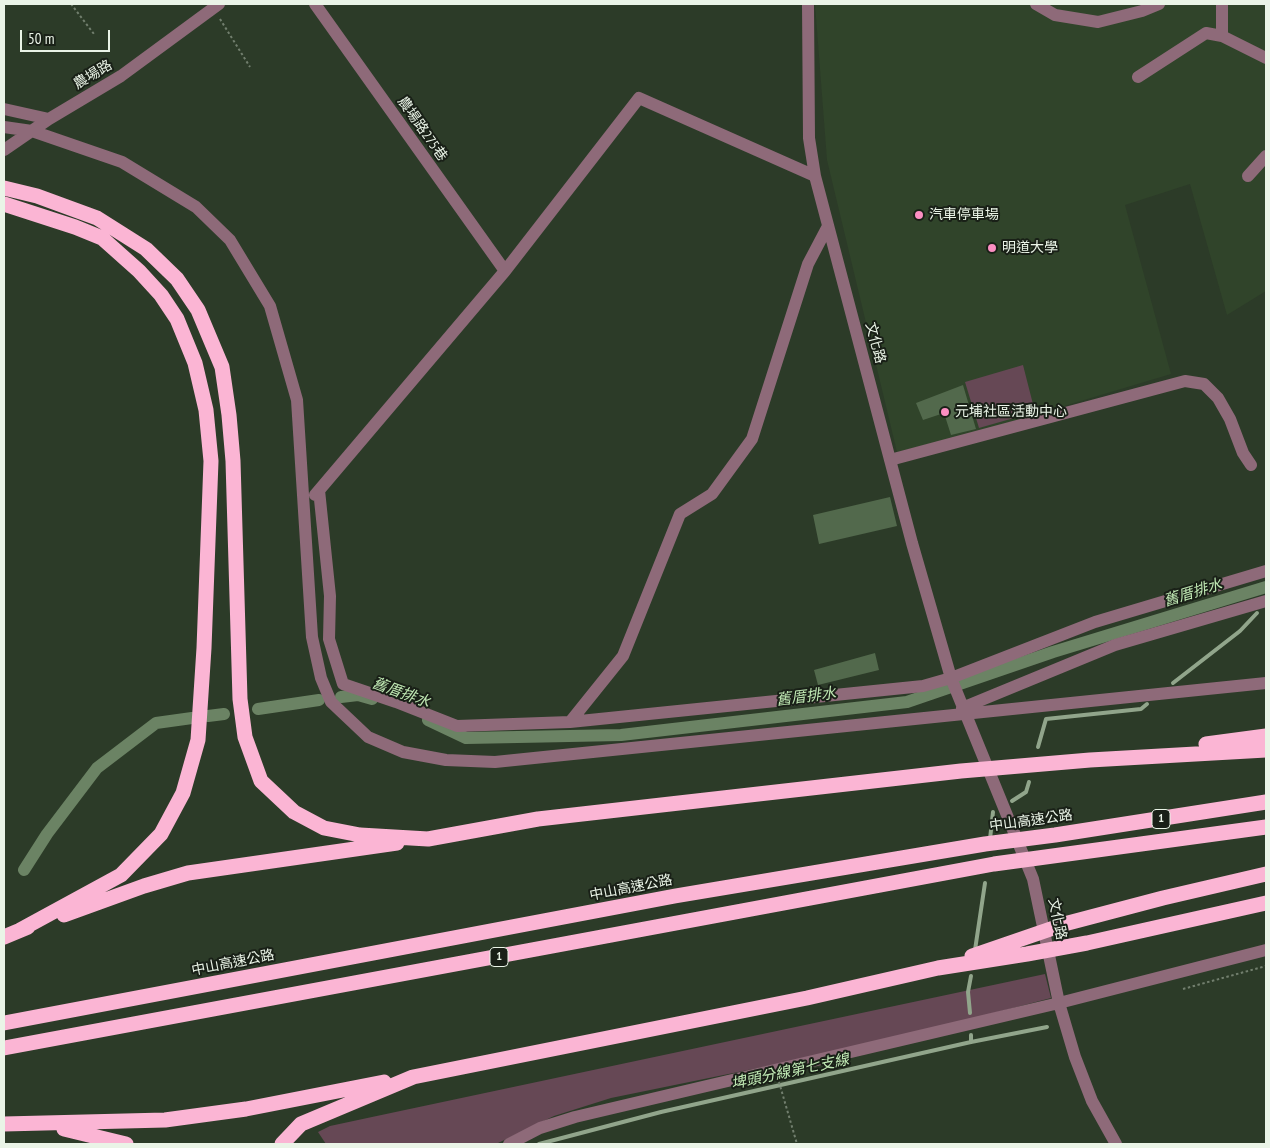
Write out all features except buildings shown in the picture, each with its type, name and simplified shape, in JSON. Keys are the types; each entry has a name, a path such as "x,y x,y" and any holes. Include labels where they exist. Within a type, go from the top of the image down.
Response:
{"highway":[{"path":"4,188 37,196 97,218 146,250 177,279 198,310 222,367 229,415 234,461 240,699 245,737 261,781 294,812 324,828 360,835 428,839"},
{"path":"4,204 75,227 102,238 139,271 161,295 177,319 196,363 206,410 211,461 204,648 198,740 182,793 161,834 121,875 20,930"},
{"path":"1090,760 1266,736"},
{"path":"4,937 144,886 188,873 428,839 538,819 961,771 1090,760 1266,750"},
{"name":"中山高速公路","path":"4,1023 676,896 985,844 1266,802"},
{"name":"1","path":"4,1048 994,864 1266,827"},
{"path":"938,968 1068,924 1163,898 1266,874"},
{"path":"7,1124 165,1120 246,1109 807,998 938,968 1087,943 1266,903"},
{"path":"282,1144 301,1124 413,1076"},
{"path":"7,1124 70,1130 126,1144"}],"street":[{"name":"農場路275巷","path":"315,4 505,271"},
{"name":"文化路","path":"808,4 809,138 815,176 890,460 952,681 1033,879 1059,1003 1075,1057 1092,1101 1116,1144"},
{"path":"1036,4 1055,15 1098,22 1142,11 1159,4"},
{"path":"1222,4 1222,36"},
{"name":"農場路","path":"4,150 49,118 121,76 216,6"},
{"path":"1138,77 1206,33 1222,36 1266,58"},
{"path":"303,509 505,271 639,98 815,176"},
{"path":"4,109 49,118"},
{"path":"4,127 32,131 122,162 196,207 230,240 270,306 297,400 312,637 321,678 331,702 368,738 403,752 446,760 495,762 962,708 1266,683"},
{"path":"1248,176 1266,156"},
{"path":"570,722 623,656 680,514 712,494 752,439 808,264 828,226"},
{"path":"890,460 1185,380 1204,384 1218,398 1251,465"},
{"path":"319,490 330,596 328,638 342,684 396,702 457,726 570,722 923,686 952,681 1094,622 1266,571"},
{"path":"962,708 1114,645 1266,602"},
{"path":"509,1144 540,1128 575,1117 1059,1003 1266,950"}],"path":[{"path":"72,4 94,34"},
{"path":"216,6 250,67"},
{"path":"1183,989 1266,966"},
{"path":"778,1080 797,1144"}],"shaded area":[{"name":"明道大學","path":"815,4 1266,4 1266,291 1227,315 1190,184 1125,205 1171,374 977,432 897,452 827,160"},
{"path":"1023,365 1035,412 979,428 965,382"},
{"path":"1045,974 1051,998 960,1022 797,1060 611,1098 554,1116 496,1144 326,1144 318,1132 330,1126"}],"waterway":[{"name":"舊厝排水","path":"428,720 466,738 621,735 907,702 1053,652 1266,587"},
{"path":"1173,683 1240,631 1257,613"},
{"name":"舊厝排水","path":"341,697 358,695 372,699"},
{"name":"舊厝排水","path":"258,709 319,700"},
{"path":"1038,747 1046,719 1141,709 1147,704"},
{"name":"舊厝排水","path":"208,716 224,714"},
{"name":"舊厝排水","path":"24,870 47,834 97,768 156,723 192,718"},
{"path":"1012,801 1026,792 1029,782"},
{"path":"990,839 993,812"},
{"path":"975,950 985,883"},
{"path":"970,1013 968,992 971,976"},
{"name":"埤頭分線第七支線","path":"539,1144 661,1112 971,1042 1047,1027"},
{"name":"埤頭分線第七支線","path":"971,1035 971,1042"}],"place":[{"name":"汽車停車場","path":"919,215"},
{"name":"明道大學","path":"992,248"},
{"name":"元埔社區活動中心","path":"945,412"}]}
